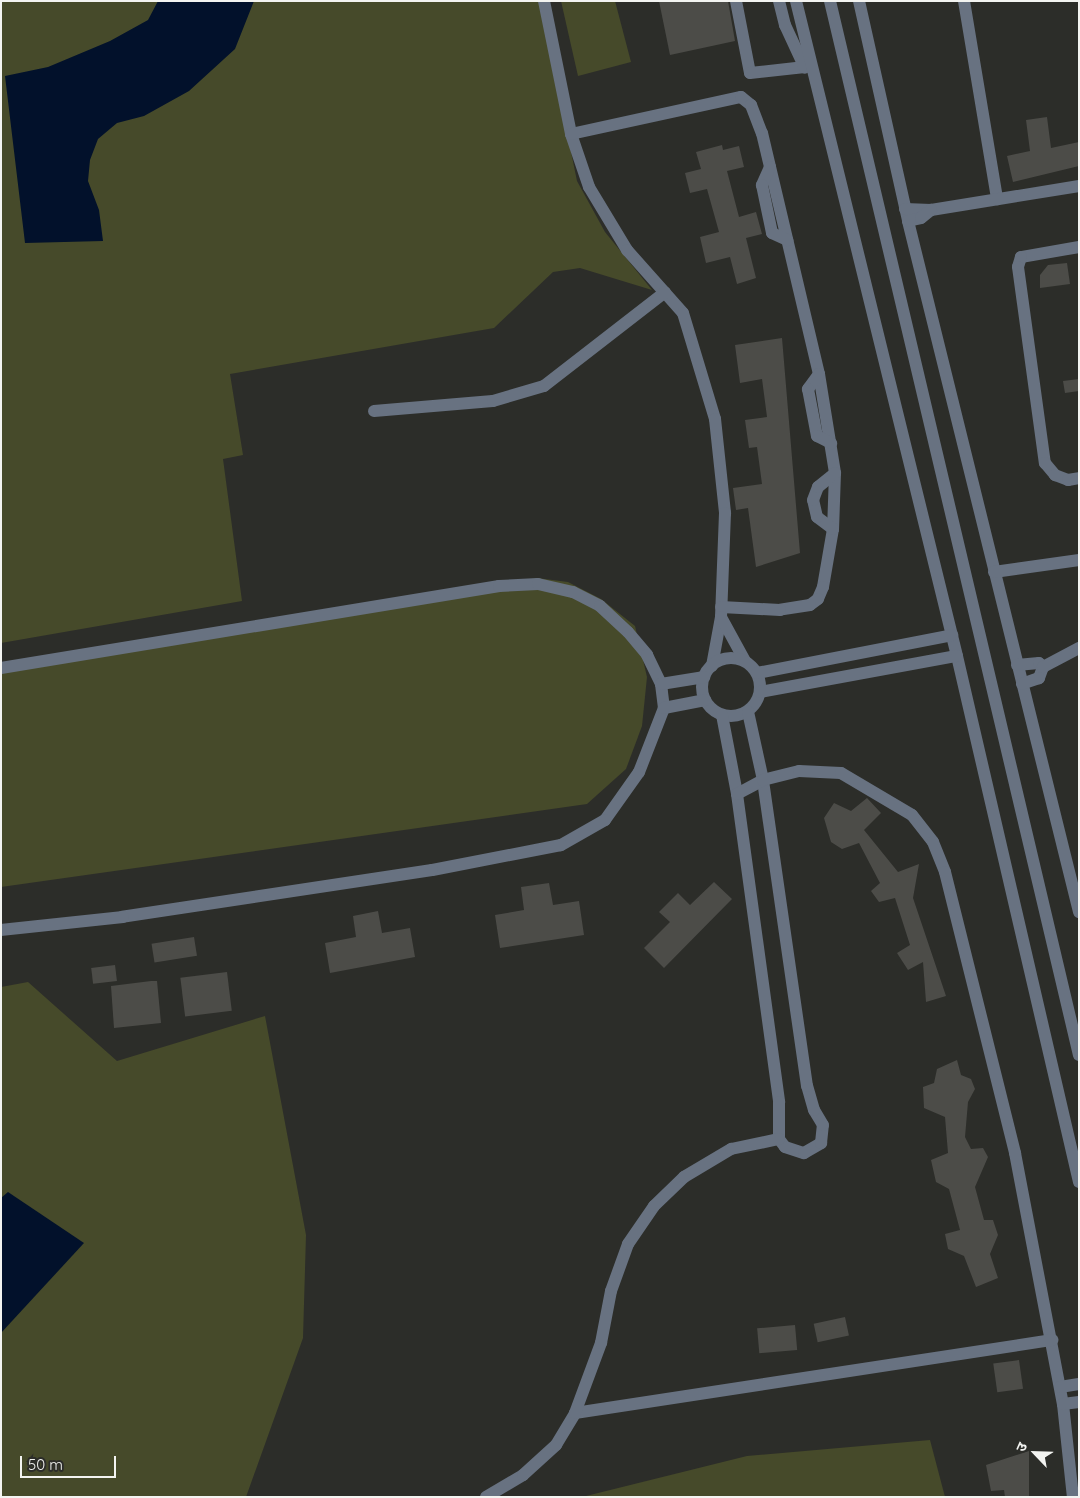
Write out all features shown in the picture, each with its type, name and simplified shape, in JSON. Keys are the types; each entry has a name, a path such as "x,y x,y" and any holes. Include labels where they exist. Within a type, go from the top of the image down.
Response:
{"street":[{"path":"544,1 570,134 601,210 627,250 683,313 716,419 725,513 721,612 712,666 704,677 705,700 722,715 731,717 748,712 760,692 757,673 745,661 721,612"},
{"path":"736,1 750,72 805,67"},
{"path":"779,1 785,25 816,91"},
{"path":"796,1 816,91 952,635 1079,1182"},
{"path":"832,1 834,18 1079,1055"},
{"path":"859,1 906,215 1079,912"},
{"path":"964,1 997,199"},
{"path":"570,134 741,98 751,105 757,119 770,166 762,185 772,233 787,240 819,374 808,389 817,436 831,443 835,473 833,529 823,588 818,599 810,605 780,610 721,612"},
{"path":"906,215 921,218 930,210 1079,186"},
{"path":"1079,247 1020,257 1018,267 1046,463 1055,475 1068,480 1079,478"},
{"path":"374,410 493,401 544,386 665,292"},
{"path":"833,529 817,517 812,500 818,487 835,473"},
{"path":"994,572 1079,560"},
{"path":"1,668 490,588 538,584 573,592 600,606 647,655 661,684 664,708 639,772 605,820 561,845 393,876 123,917 1,930"},
{"path":"757,673 952,635"},
{"path":"1022,684 1038,678 1043,667 1079,648"},
{"path":"864,652 866,672"},
{"path":"760,692 956,656"},
{"path":"712,666 728,658 745,661"},
{"path":"1017,665 1039,663 1043,667"},
{"path":"661,684 704,677"},
{"path":"664,708 705,700"},
{"path":"722,715 737,794 779,1102 779,1138 784,1147 804,1153 821,1143 823,1125 814,1110 807,1086 763,780 748,712"},
{"path":"737,794 763,780 799,770 841,773 912,815 933,842 945,872 1015,1153 1063,1404 1073,1497"},
{"path":"486,1497 523,1475 556,1445 575,1413 601,1343 611,1291 628,1244 654,1206 684,1177 731,1149 779,1138"},
{"path":"575,1413 1052,1340"},
{"path":"1060,1387 1079,1384"},
{"path":"1063,1404 1079,1402"}],"green space":[{"path":"1,1 540,1 577,181 605,232 652,290 580,268 553,272 494,328 230,374 243,455 223,459 242,601 1,643"},
{"path":"561,1 615,1 631,62 578,76"},
{"path":"537,578 568,582 601,599 635,626 647,677 642,726 626,769 587,804 1,887 1,673"},
{"path":"28,982 117,1061 265,1016 306,1235 303,1338 246,1497 1,1497 1,987"},
{"path":"930,1440 945,1497 582,1497 747,1456"}],"water":[{"path":"158,1 254,1 235,49 189,91 144,116 117,123 98,139 90,160 88,181 99,210 103,241 25,243 5,76 48,67 110,41 148,20"},
{"path":"8,1192 84,1243 1,1333 1,1198"}],"building":[{"path":"659,1 728,1 735,41 670,55"},
{"path":"1047,117 1051,148 1079,142 1079,166 1013,182 1007,156 1030,151 1026,120"},
{"path":"722,145 723,150 739,146 744,167 727,171 739,217 756,212 762,234 746,238 756,278 737,284 730,257 706,263 700,237 719,232 707,189 690,193 685,173 701,169 696,152"},
{"path":"1067,263 1070,284 1040,288 1040,275 1048,265"},
{"path":"782,338 800,553 756,567 748,508 736,510 733,488 762,484 757,447 749,448 745,420 767,417 762,379 740,383 735,345"},
{"path":"1079,379 1079,391 1065,393 1063,381"},
{"path":"867,798 881,813 864,830 898,872 919,864 913,898 946,996 926,1002 923,962 908,970 897,953 910,945 895,898 879,902 871,891 880,883 859,843 842,849 831,842 824,818 834,803 851,811"},
{"path":"714,882 732,899 664,968 644,948 670,922 659,912 678,893 690,905"},
{"path":"549,883 553,905 579,901 584,935 500,948 495,915 524,910 521,887"},
{"path":"378,911 382,933 410,928 415,957 330,973 325,943 356,937 353,916"},
{"path":"194,937 197,956 155,962 152,944"},
{"path":"115,965 117,981 93,984 91,968"},
{"path":"227,972 232,1011 185,1016 180,978"},
{"path":"157,981 161,1023 114,1028 111,986"},
{"path":"957,1060 961,1075 971,1079 975,1089 968,1102 965,1137 971,1149 983,1148 988,1157 975,1187 984,1220 993,1220 998,1235 990,1254 998,1278 976,1287 964,1256 948,1249 945,1234 960,1230 949,1189 936,1182 931,1160 948,1153 945,1117 924,1108 923,1087 934,1083 937,1069"},
{"path":"845,1317 849,1336 818,1342 814,1324"},
{"path":"795,1325 797,1350 759,1353 757,1328"},
{"path":"1019,1360 1023,1389 997,1392 993,1364"},
{"path":"1029,1451 1029,1497 1005,1497 1004,1490 991,1491 986,1465"}]}
